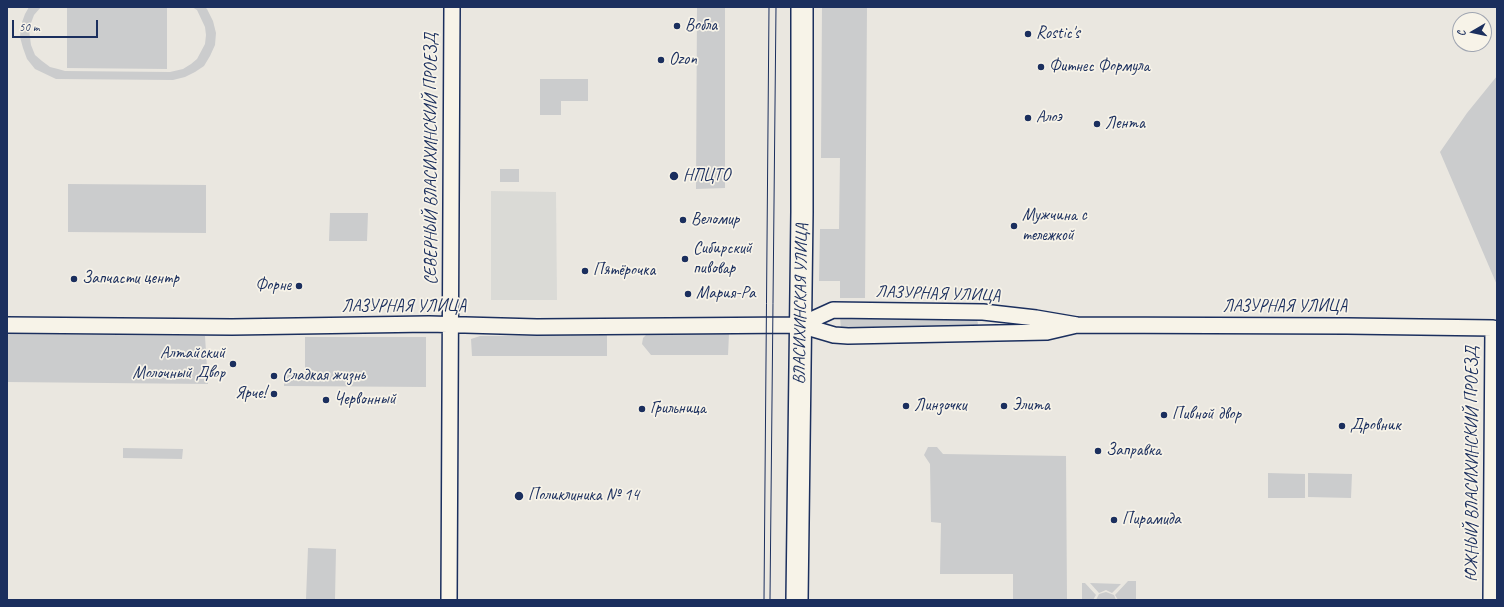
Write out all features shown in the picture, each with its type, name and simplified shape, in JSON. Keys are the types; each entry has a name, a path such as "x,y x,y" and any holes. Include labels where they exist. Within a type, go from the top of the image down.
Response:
{"highway":[{"name":"ВЛАСИХИНСКАЯ УЛИЦА","path":"797,600 802,212 802,7"}],"street":[{"name":"СЕВЕРНЫЙ ВЛАСИХИНСКИЙ ПРОЕЗД","path":"449,600 452,7"},
{"name":"ЛАЗУРНАЯ УЛИЦА","path":"800,325 833,310 983,312 1036,318 1077,325 1493,328"},
{"name":"ЛАЗУРНАЯ УЛИЦА","path":"7,325 232,327 450,325 537,327 800,325 834,335 848,336 1047,332 1077,325"},
{"name":"ЮЖНЫЙ ВЛАСИХИНСКИЙ ПРОЕЗД","path":"1491,600 1493,328"}],"shaded area":[{"path":"29,7 41,7 34,15 29,30 31,45 35,55 50,67 65,71 170,72 183,69 197,59 205,44 205,27 197,10 192,7 205,7 207,9 213,21 216,33 215,45 204,66 185,77 173,80 56,79 35,69 27,59 20,37 21,25"},
{"path":"67,7 167,7 167,69 67,68"},
{"path":"697,7 725,7 725,188 696,189"},
{"path":"822,7 867,7 865,298 840,298 840,281 819,281 820,229 839,229 840,158 821,158"},
{"path":"1497,76 1497,285 1440,152 1467,113"},
{"path":"540,79 588,79 588,101 561,101 561,115 540,115"},
{"path":"500,169 519,169 519,182 500,182"},
{"path":"68,184 206,185 206,233 68,232"},
{"path":"491,191 556,192 557,300 491,300"},
{"path":"330,213 368,213 367,241 329,241"},
{"path":"840,317 976,318 978,323 977,327 841,329"},
{"path":"7,334 205,336 208,384 7,382"},
{"path":"647,334 729,334 728,355 651,355 642,344 643,338"},
{"path":"607,335 607,356 472,356 471,339 480,336"},
{"path":"305,337 426,337 426,387 284,386 284,373 305,373"},
{"path":"928,447 937,447 943,454 1066,456 1067,600 1013,600 1013,574 940,574 941,523 931,522 930,464 924,455"},
{"path":"123,448 183,449 182,459 123,458"},
{"path":"1268,473 1305,474 1305,498 1268,498"},
{"path":"1308,473 1352,474 1351,498 1308,497"},
{"path":"308,548 336,549 335,600 306,599"},
{"path":"1128,581 1136,581 1136,600 1118,600 1115,595"},
{"path":"1082,583 1085,583 1096,595 1093,600 1082,600"},
{"path":"1090,583 1121,584 1112,593 1106,590 1099,593"},
{"path":"1106,592 1114,595 1116,600 1096,600 1099,594"}],"tram line":[{"path":"764,600 769,7"},
{"path":"770,600 776,7"}],"place":[{"name":"Вобла","path":"677,26"},
{"name":"Rostic's","path":"1028,34"},
{"name":"Ozon","path":"661,60"},
{"name":"Фитнес Формула","path":"1041,67"},
{"name":"Алоэ","path":"1028,118"},
{"name":"Лента","path":"1097,124"},
{"name":"НПЦТО","path":"674,176"},
{"name":"Веломир","path":"683,220"},
{"name":"Мужчина с тележкой","path":"1014,226"},
{"name":"Сибирский пивовар","path":"685,259"},
{"name":"Пятёрочка","path":"585,271"},
{"name":"Запчасти центр","path":"74,279"},
{"name":"Форне","path":"299,286"},
{"name":"Мария-Ра","path":"688,294"},
{"name":"Алтайский Молочный Двор","path":"233,364"},
{"name":"Сладкая жизнь","path":"274,376"},
{"name":"Ярче!","path":"274,394"},
{"name":"Червонный","path":"326,400"},
{"name":"Линзочки","path":"906,406"},
{"name":"Элита","path":"1004,406"},
{"name":"Грильница","path":"642,409"},
{"name":"Пивной двор","path":"1164,415"},
{"name":"Дровник","path":"1342,426"},
{"name":"Заправка","path":"1098,451"},
{"name":"Поликлиника № 14","path":"519,496"},
{"name":"Пирамида","path":"1114,520"}]}
